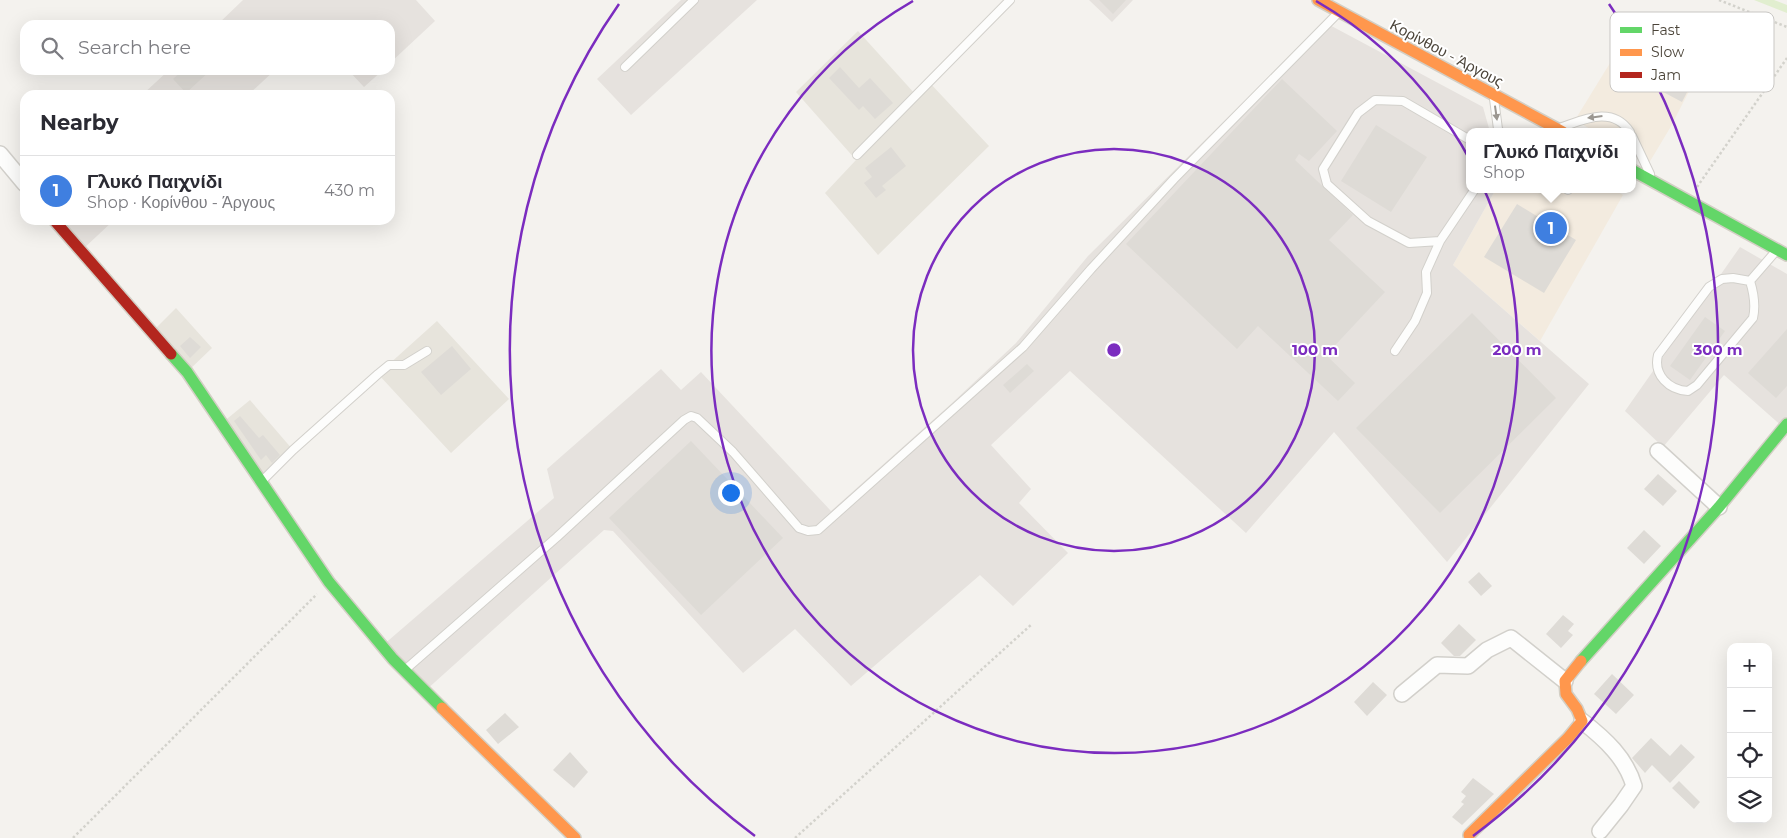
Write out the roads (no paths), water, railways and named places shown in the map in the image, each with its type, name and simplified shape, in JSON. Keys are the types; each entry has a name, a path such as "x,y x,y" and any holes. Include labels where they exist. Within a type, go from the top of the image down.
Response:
{"street":[{"name":"Κορίνθου - Άργους","path":"1318,0 1556,128"},
{"path":"0,154 20,178"},
{"path":"1636,172 1782,252"},
{"path":"58,225 187,372 329,582 393,659 575,838"},
{"path":"1600,831 1634,786 1630,773 1620,757 1603,737 1582,721 1577,709 1566,694 1565,681 1575,667 1719,507 1787,424"},
{"path":"1658,451 1719,507"},
{"path":"1402,694 1437,665 1468,666 1486,650 1511,638 1565,681"},
{"path":"1469,835 1568,738 1582,721"}],"lane":[{"path":"625,67 694,0"},
{"path":"857,155 1010,0"},
{"path":"404,670 556,537 684,420 691,416 697,418 733,452 799,528 808,531 818,530 1023,347 1091,269 1174,179 1339,12"},
{"path":"1493,94 1498,128"},
{"path":"1440,241 1409,243 1368,221 1327,184 1323,170 1358,113 1375,100 1403,101 1466,138"},
{"path":"1565,128 1592,116 1610,116 1627,128"},
{"path":"1636,145 1653,181"},
{"path":"1395,351 1414,322 1427,293 1426,272 1440,241 1472,193"},
{"path":"1750,281 1782,252"},
{"path":"1734,278 1750,281 1754,295 1755,308 1753,318 1697,385 1688,391 1678,390 1658,375 1655,365 1658,355 1709,287 1722,279 1734,278"},
{"path":"262,481 293,450 389,365 404,364 427,351"}],"place":[{"name":"Γλυκό Παιχνίδι","path":"1551,228"}]}
